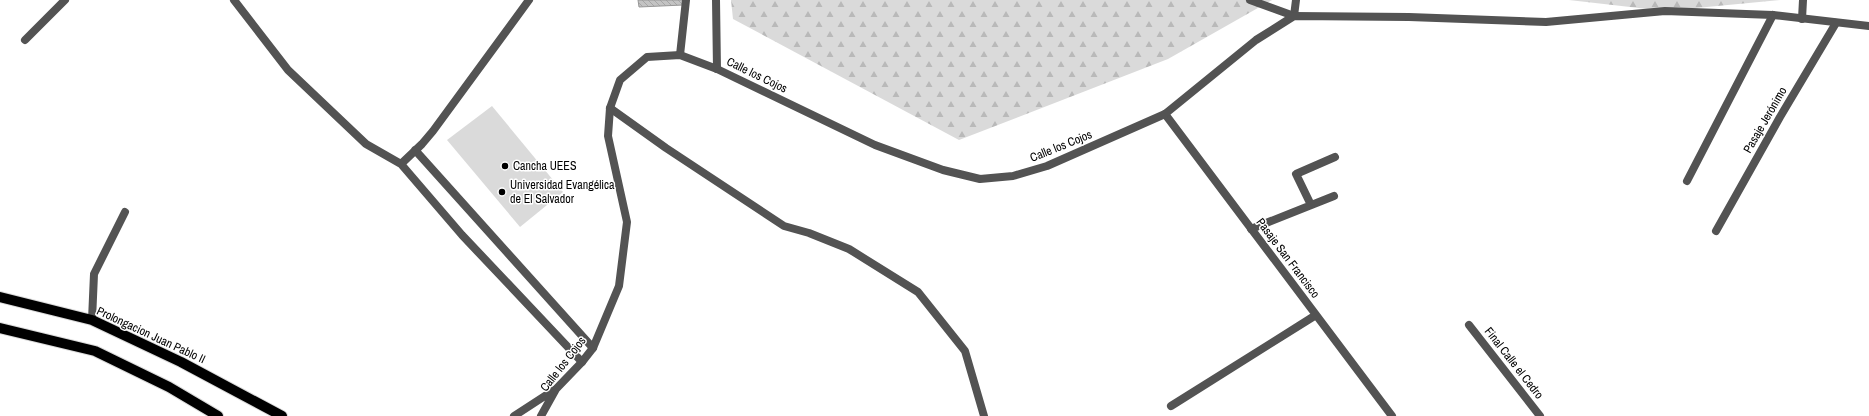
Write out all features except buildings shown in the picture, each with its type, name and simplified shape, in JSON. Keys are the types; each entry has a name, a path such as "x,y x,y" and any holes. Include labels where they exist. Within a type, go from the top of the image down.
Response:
{"main road":[{"name":"Prolongacion Juan Pablo II","path":"0,297 92,320 181,362 282,416"},
{"path":"0,328 95,350 169,387 218,416"}],"street":[{"path":"25,40 65,0"},
{"path":"234,0 288,70 342,123 366,144 401,164 462,235 582,362"},
{"path":"401,164 433,131 530,0"},
{"path":"680,55 686,0"},
{"path":"716,0 717,69"},
{"path":"1250,0 1294,16 1409,17 1546,22 1665,11 1773,15 1869,26"},
{"path":"1294,16 1296,0"},
{"path":"1802,0 1802,19"},
{"path":"1687,182 1773,15"},
{"name":"Calle los Cojos","path":"541,416 556,389 594,348 619,286 627,222 608,136 610,108 620,80 647,57 680,55 717,69 875,145 943,170 980,179 1013,176 1047,166 1165,114 1256,40 1294,16"},
{"name":"Pasaje Jerónimo","path":"1716,231 1780,117 1836,23"},
{"path":"610,108 666,148 784,226 809,233 849,249 918,292 965,351 984,416"},
{"name":"Pasaje San Francisco","path":"1165,114 1392,416"},
{"path":"415,150 594,348"},
{"path":"1311,205 1296,174 1335,156"},
{"path":"1251,229 1334,196"},
{"path":"92,320 94,274 125,212"},
{"path":"1171,406 1316,315"},
{"name":"Final Calle el Cedro","path":"1469,325 1540,416"},
{"path":"514,416 556,389"}],"green space":[{"path":"731,0 1272,0 1168,59 959,140 733,19"},
{"path":"1569,0 1780,0 1665,11"},
{"name":"Cancha UEES","path":"492,106 563,192 520,227 447,140"}],"place":[{"name":"Cancha UEES","path":"505,166"},
{"name":"Universidad Evangélica de El Salvador","path":"502,192"}]}
